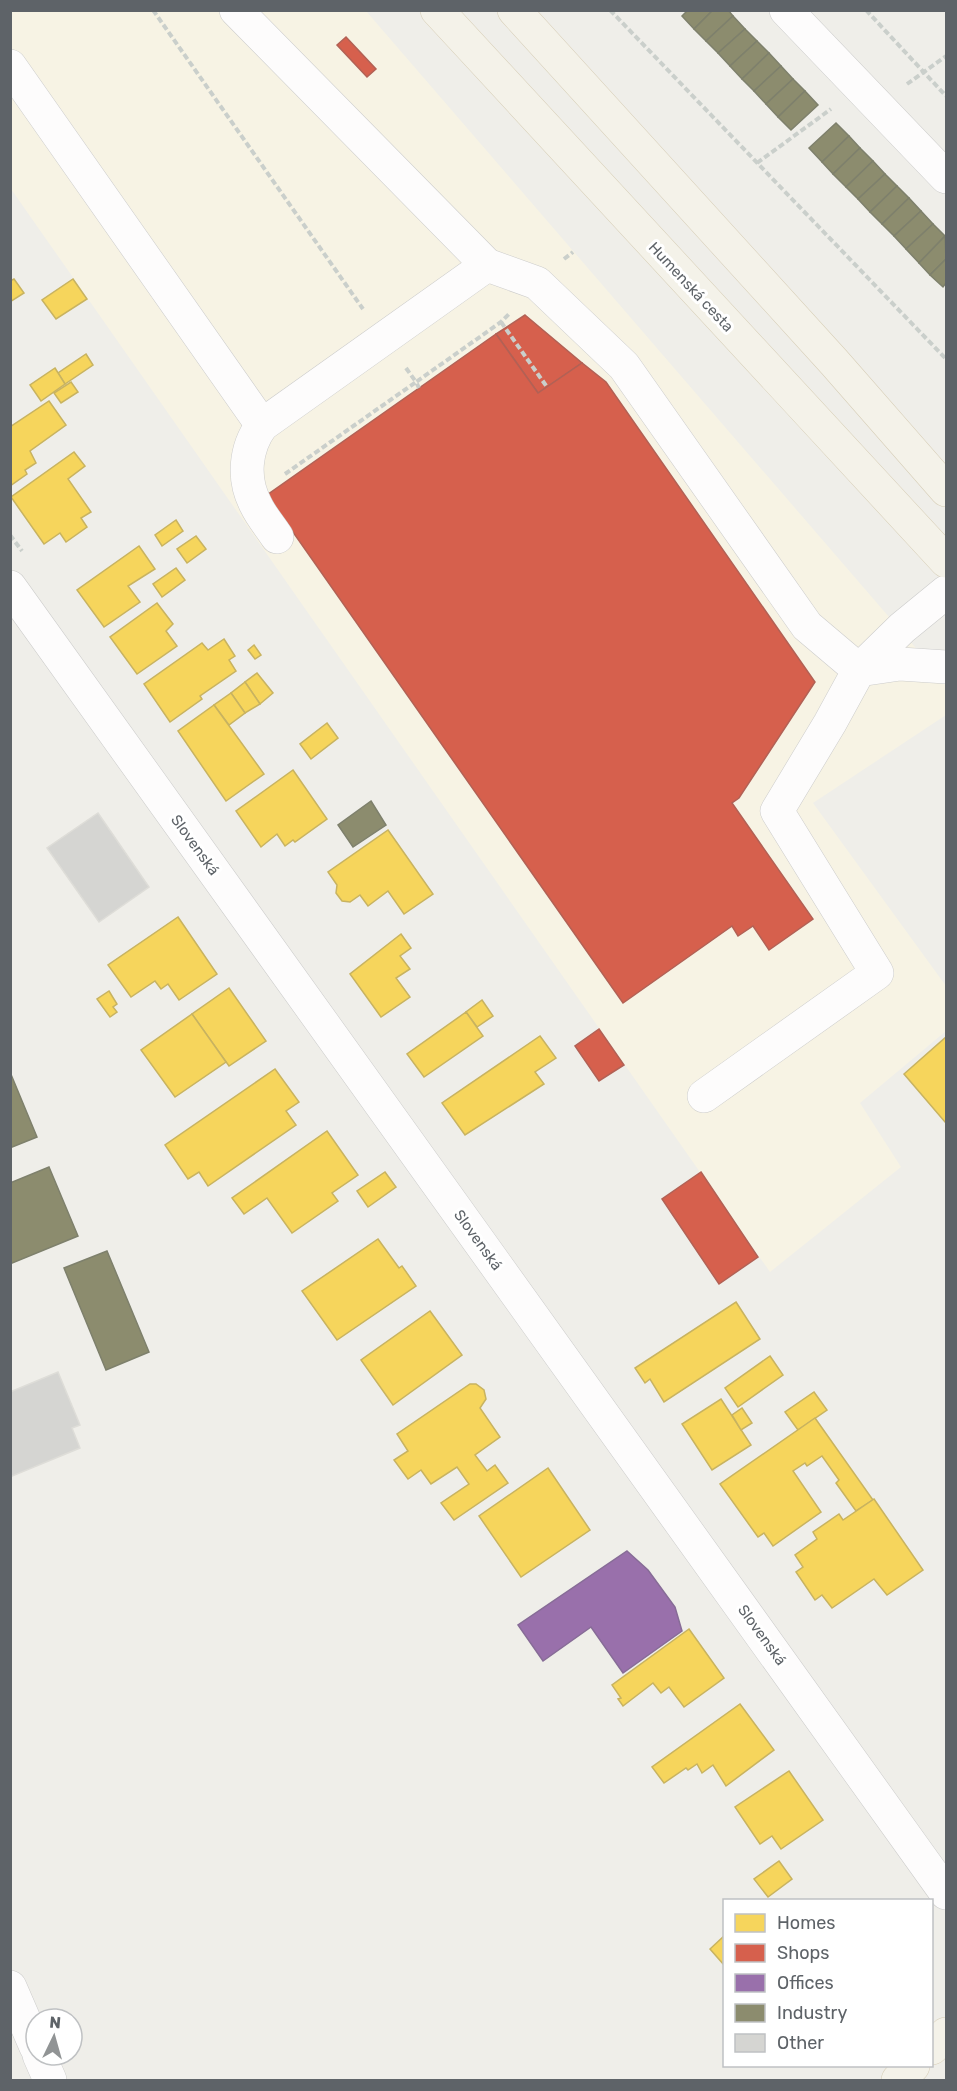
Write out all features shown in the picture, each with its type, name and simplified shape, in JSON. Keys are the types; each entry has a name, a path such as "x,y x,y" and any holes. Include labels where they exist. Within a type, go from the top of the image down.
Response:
{"main road":[{"name":"Humenská cesta","path":"437,10 946,561"},
{"path":"514,10 834,362 946,490"},
{"path":"933,2047 946,2034"},
{"path":"898,2080 913,2067"}],"street":[{"path":"236,10 487,265 537,283 624,366 807,626 859,670 900,664 946,667"},
{"path":"786,10 946,177"},
{"path":"10,66 262,425"},
{"path":"277,537 255,504 246,471 252,438 262,425 487,265"},
{"name":"Slovenská","path":"10,587 946,1893"},
{"path":"704,1096 877,973 777,811 859,670 902,628 946,592"},
{"path":"10,1987 24,2019"}],"path":[{"path":"153,10 419,388"},
{"path":"610,10 946,358"},
{"path":"866,10 946,96"},
{"path":"758,163 868,95 924,73 946,56"},
{"path":"253,497 501,322 537,283 573,252"},
{"path":"501,322 547,387"}],"shaded area":[{"path":"10,11 366,11 946,683 946,715 813,803 946,986 946,1031 860,1103 901,1167 770,1272 11,189"}],"building: Homes":[{"path":"14,279 24,293 10,302 10,281"},
{"path":"73,279 87,299 56,319 42,300"},
{"path":"86,354 93,365 65,384 58,373"},
{"path":"55,368 65,384 41,401 30,385"},
{"path":"71,382 78,392 61,403 54,393"},
{"path":"49,401 66,425 30,451 36,463 25,470 27,474 10,486 10,427"},
{"path":"74,452 85,466 68,479 91,512 81,518 87,527 66,542 60,533 44,544 11,497"},
{"path":"176,520 183,531 162,546 155,535"},
{"path":"196,536 206,549 187,563 177,549"},
{"path":"139,546 155,569 128,586 140,602 104,627 77,590"},
{"path":"176,568 185,580 162,597 153,584"},
{"path":"157,603 173,624 166,631 177,646 137,674 110,637"},
{"path":"224,639 235,656 229,660 236,671 200,696 202,699 170,722 144,684 202,643 208,650"},
{"path":"254,645 261,655 255,659 248,650"},
{"path":"257,673 273,693 260,704 245,682"},
{"path":"245,682 260,704 245,713 231,693"},
{"path":"231,693 245,713 229,725 214,705"},
{"path":"214,705 264,774 226,801 178,731"},
{"path":"327,723 338,738 311,759 300,744"},
{"path":"293,770 327,819 295,842 293,840 285,846 277,834 261,847 236,811"},
{"path":"388,830 433,894 404,914 388,891 368,906 360,895 350,902 342,901 336,893 337,885 328,872"},
{"path":"178,917 217,974 179,1000 168,984 161,989 155,981 131,997 108,965"},
{"path":"401,934 411,948 400,956 410,969 396,978 410,997 381,1017 350,974"},
{"path":"229,988 266,1041 229,1066 192,1014"},
{"path":"109,991 117,1004 113,1007 117,1012 110,1017 97,999"},
{"path":"482,1000 493,1016 477,1027 466,1012"},
{"path":"466,1012 483,1036 424,1077 407,1054"},
{"path":"192,1014 226,1062 175,1097 141,1050"},
{"path":"540,1036 556,1058 535,1072 544,1084 465,1135 442,1103"},
{"path":"946,1037 946,1120 945,1122 904,1074"},
{"path":"275,1069 299,1102 286,1111 296,1125 208,1186 199,1172 188,1179 165,1145"},
{"path":"327,1131 358,1175 332,1193 338,1201 292,1233 267,1198 244,1214 232,1198"},
{"path":"385,1172 396,1187 368,1207 357,1191"},
{"path":"378,1239 399,1268 402,1266 416,1286 337,1340 302,1291"},
{"path":"736,1302 760,1339 664,1402 650,1379 645,1383 635,1368"},
{"path":"430,1311 462,1355 393,1405 361,1360"},
{"path":"770,1356 783,1375 738,1407 725,1388"},
{"path":"470,1384 476,1384 484,1390 486,1399 480,1408 500,1437 475,1455 487,1471 495,1465 508,1483 454,1520 441,1503 469,1484 457,1467 431,1484 421,1470 408,1479 394,1460 408,1451 397,1434"},
{"path":"814,1392 827,1410 798,1430 785,1412"},
{"path":"721,1399 751,1445 712,1470 682,1424"},
{"path":"742,1408 752,1423 741,1430 732,1415"},
{"path":"815,1418 873,1500 856,1511 836,1483 839,1480 822,1456 807,1466 805,1463 793,1471 821,1512 773,1546 764,1533 758,1537 720,1484"},
{"path":"548,1468 590,1530 521,1577 479,1516"},
{"path":"874,1499 923,1570 887,1595 874,1579 832,1608 822,1595 815,1600 796,1572 803,1567 795,1555 817,1539 813,1532 839,1514 843,1520"},
{"path":"689,1629 724,1678 684,1707 669,1687 661,1693 653,1683 623,1706 618,1699 621,1698 612,1685"},
{"path":"740,1704 774,1750 726,1786 713,1765 702,1773 697,1764 688,1770 686,1768 664,1783 652,1767"},
{"path":"789,1771 823,1820 781,1849 772,1836 760,1844 735,1807"},
{"path":"779,1861 792,1879 768,1897 754,1879"},
{"path":"723,1937 723,1964 710,1949"}],"building: Shops":[{"path":"346,37 376,69 367,77 337,45"},
{"path":"525,315 582,363 538,393 496,334"},
{"path":"496,334 538,393 582,363 606,382 815,682 739,798 732,803 813,919 769,950 753,926 738,936 732,926 623,1003 267,495"},
{"path":"599,1029 624,1065 599,1081 575,1046"},
{"path":"701,1172 758,1257 719,1284 662,1199"}],"building: Offices":[{"path":"627,1551 648,1570 675,1607 682,1631 623,1673 591,1627 543,1661 518,1625"}],"building: Industry":[{"path":"688,10 713,10 694,29 682,16"},
{"path":"713,10 728,10 733,16 706,41 694,29"},
{"path":"733,16 745,29 718,53 706,41"},
{"path":"745,29 757,41 730,66 718,53"},
{"path":"757,41 769,53 742,79 730,66"},
{"path":"769,53 781,66 754,91 742,79"},
{"path":"781,66 793,79 766,104 754,91"},
{"path":"793,79 805,91 778,117 766,104"},
{"path":"805,91 818,105 791,130 778,117"},
{"path":"836,123 849,136 822,162 809,148"},
{"path":"849,136 860,148 833,174 822,162"},
{"path":"860,148 873,161 846,187 833,174"},
{"path":"873,161 885,174 858,199 846,187"},
{"path":"885,174 897,186 870,212 858,199"},
{"path":"897,186 909,198 882,224 870,212"},
{"path":"909,198 921,211 894,236 882,224"},
{"path":"921,211 933,224 906,249 894,236"},
{"path":"933,224 945,236 919,263 906,249"},
{"path":"945,236 946,259 930,275 919,263"},
{"path":"946,259 946,283 943,287 930,275"},
{"path":"371,801 386,825 353,847 338,825"},
{"path":"10,1072 37,1137 10,1148"},
{"path":"49,1167 78,1236 10,1264 10,1183"},
{"path":"107,1251 149,1352 106,1370 64,1268"}],"building: Other":[{"path":"98,813 149,887 99,922 47,848"},
{"path":"58,1372 80,1425 72,1428 80,1448 10,1477 10,1392"}]}
